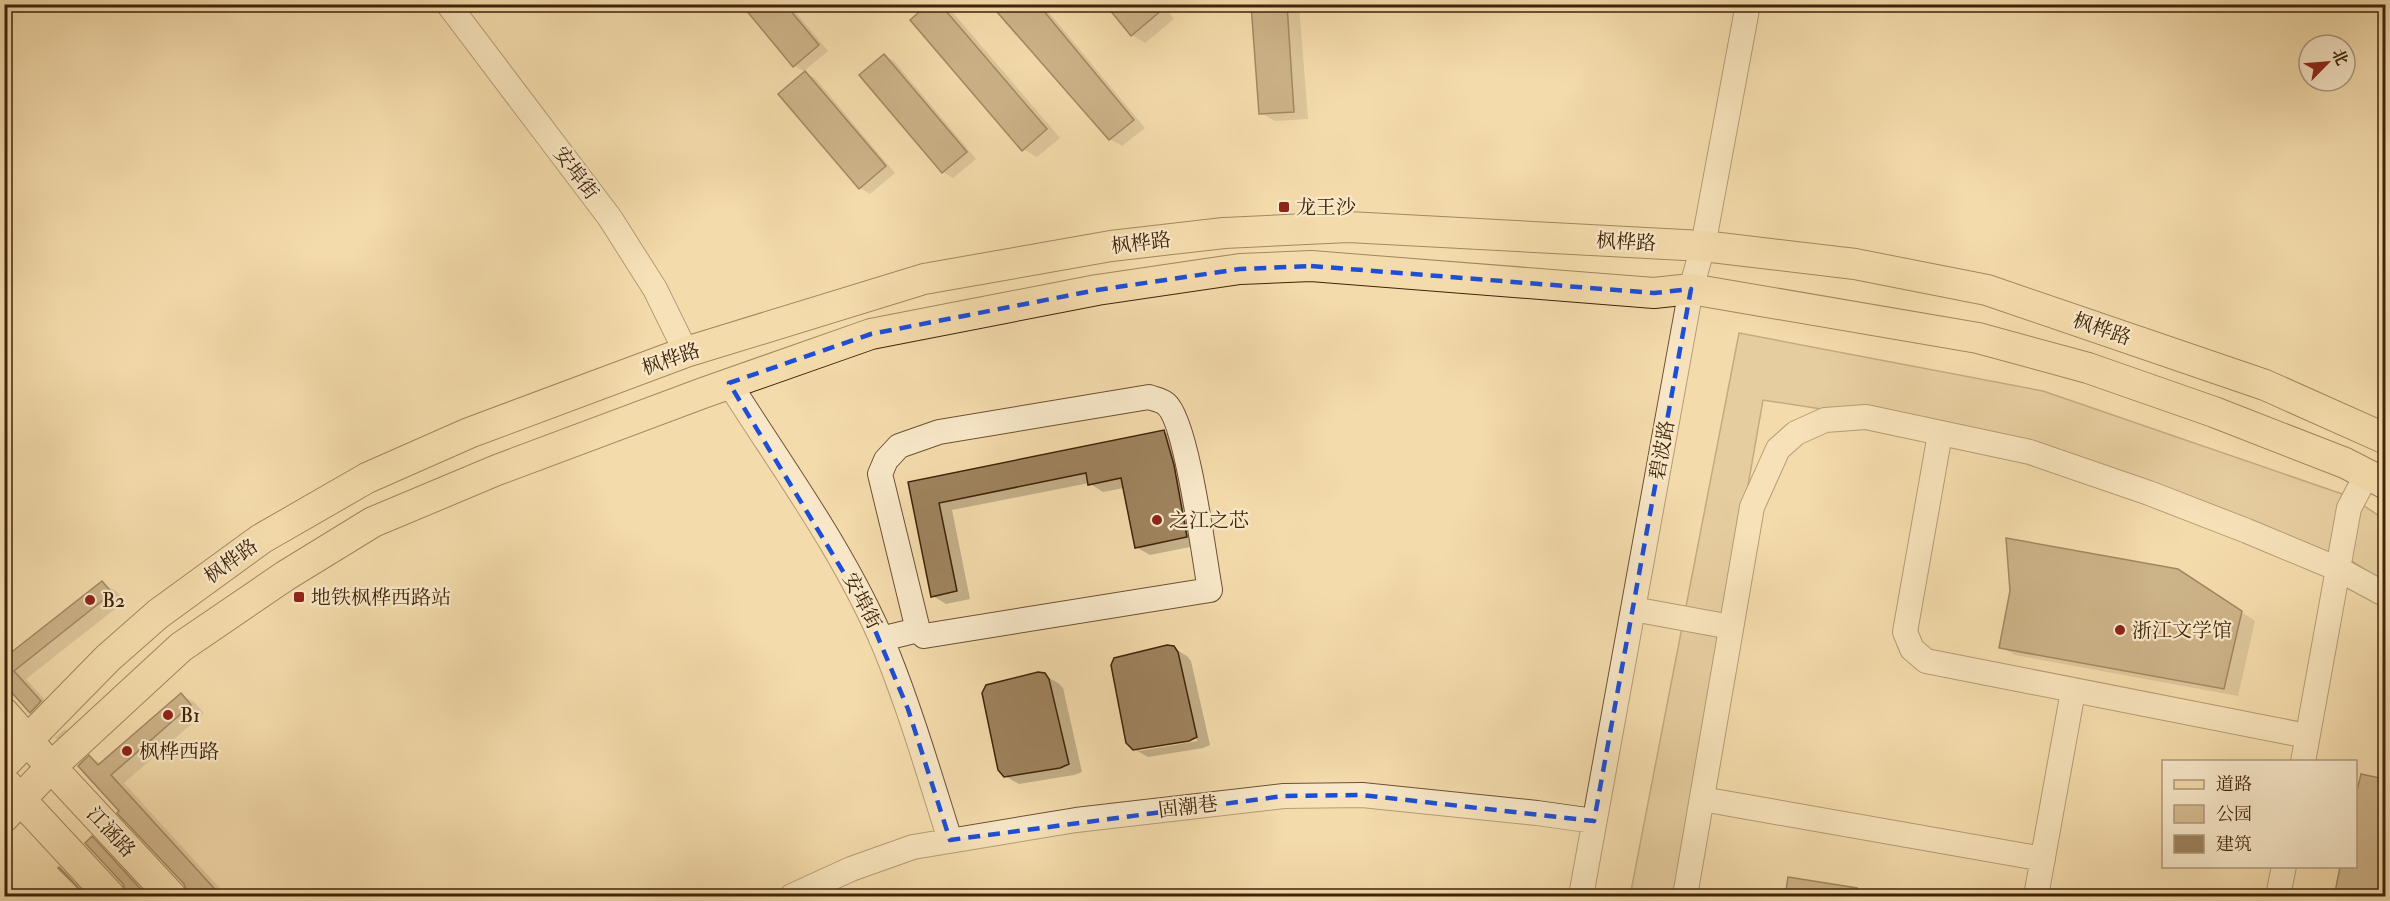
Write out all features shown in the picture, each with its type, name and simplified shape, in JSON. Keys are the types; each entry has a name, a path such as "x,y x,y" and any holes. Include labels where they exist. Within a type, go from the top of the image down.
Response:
{"main road":[{"name":"枫桦路","path":"4,764 108,658 158,614 261,539 367,478 459,437 686,352 924,279 1111,246 1224,234 1348,226 1703,246 1856,264 1987,290 2265,385 2385,439"},
{"name":"枫桦路","path":"10,799 51,767 181,647 285,576 373,522 497,470 729,383 871,334 1097,290 1240,269 1311,266 1654,292 1691,289 1978,338 2088,368 2214,412 2345,463 2376,479"},
{"path":"4,712 28,740"},
{"name":"江涵路","path":"28,740 171,897"},
{"path":"10,799 110,897"}],"street":[{"name":"安埠街","path":"448,4 610,218 655,289 686,352"},
{"name":"碧波路","path":"1581,897 1691,289 1703,246 1748,4"},
{"name":"安埠街","path":"729,383 849,575 881,639 908,709 950,840"},
{"path":"1149,397 1166,404 1177,422 1185,453 1210,590 924,636 918,630 880,474 886,460 898,446 939,432 1137,398 1149,397"},
{"path":"1685,897 1752,507 1778,449 1796,433 1826,420 1866,417 2030,452 2149,493 2338,569 2385,596"},
{"path":"1940,434 1906,618 1905,632 1911,649 1926,661 2307,736"},
{"path":"2303,760 2349,508 2376,479"},
{"path":"1633,609 1731,627"},
{"path":"881,639 918,630"},
{"path":"2036,897 2073,691"},
{"name":"固潮巷","path":"792,897 851,869 912,847 1076,820 1284,796 1362,795 1594,821"},
{"path":"1702,799 2043,859"},
{"path":"2278,897 2284,868"}],"highlighted area":[{"path":"1311,266 1654,293 1691,289 1594,821 1362,795 1284,796 950,840 908,709 867,611 729,383 871,334 1097,290 1240,269"}],"green space":[{"path":"1739,333 2043,391 2351,497 2385,520 2385,582 2350,560 2020,440 1763,400 1676,896 1630,896"}],"building":[{"path":"741,4 785,4 819,45 793,67"},
{"path":"928,4 940,4 1047,129 1022,151 910,20"},
{"path":"990,4 1038,4 1134,120 1109,140"},
{"path":"1105,4 1169,4 1131,36"},
{"path":"1251,4 1287,4 1294,112 1259,114"},
{"path":"884,54 967,152 942,173 859,75"},
{"path":"805,71 886,166 859,189 778,94"},
{"name":"之江之芯","path":"1164,430 1174,465 1187,537 1135,548 1121,478 1088,485 1086,473 939,503 957,591 931,597 908,482"},
{"name":"浙江文学馆","path":"2006,538 2178,569 2242,611 2224,689 1999,648 2010,591"},
{"path":"102,581 112,593 14,671 41,701 30,713 4,684 4,658"},
{"path":"1167,645 1174,646 1178,652 1197,737 1189,741 1133,750 1126,743 1111,665 1114,658"},
{"path":"1038,672 1045,673 1049,679 1069,764 1060,768 1004,777 998,770 982,693 986,685"},
{"path":"181,693 191,705 111,775 222,897 188,897 184,884 117,813 119,811 78,766 89,755 98,765"},
{"path":"2361,774 2385,779 2385,897 2334,897 2340,868 2357,868 2357,791"},
{"path":"92,836 148,897 127,897 123,884 85,843"},
{"path":"59,867 87,897 58,868"},
{"path":"1788,877 1857,888 1856,897 1785,897"}],"place":[{"name":"龙王沙","path":"1284,207"},
{"name":"之江之芯","path":"1157,520"},
{"name":"地铁枫桦西路站","path":"299,597"},
{"name":"B2","path":"90,600"},
{"name":"浙江文学馆","path":"2120,630"},
{"name":"B1","path":"168,715"},
{"name":"枫桦西路","path":"127,751"}]}
